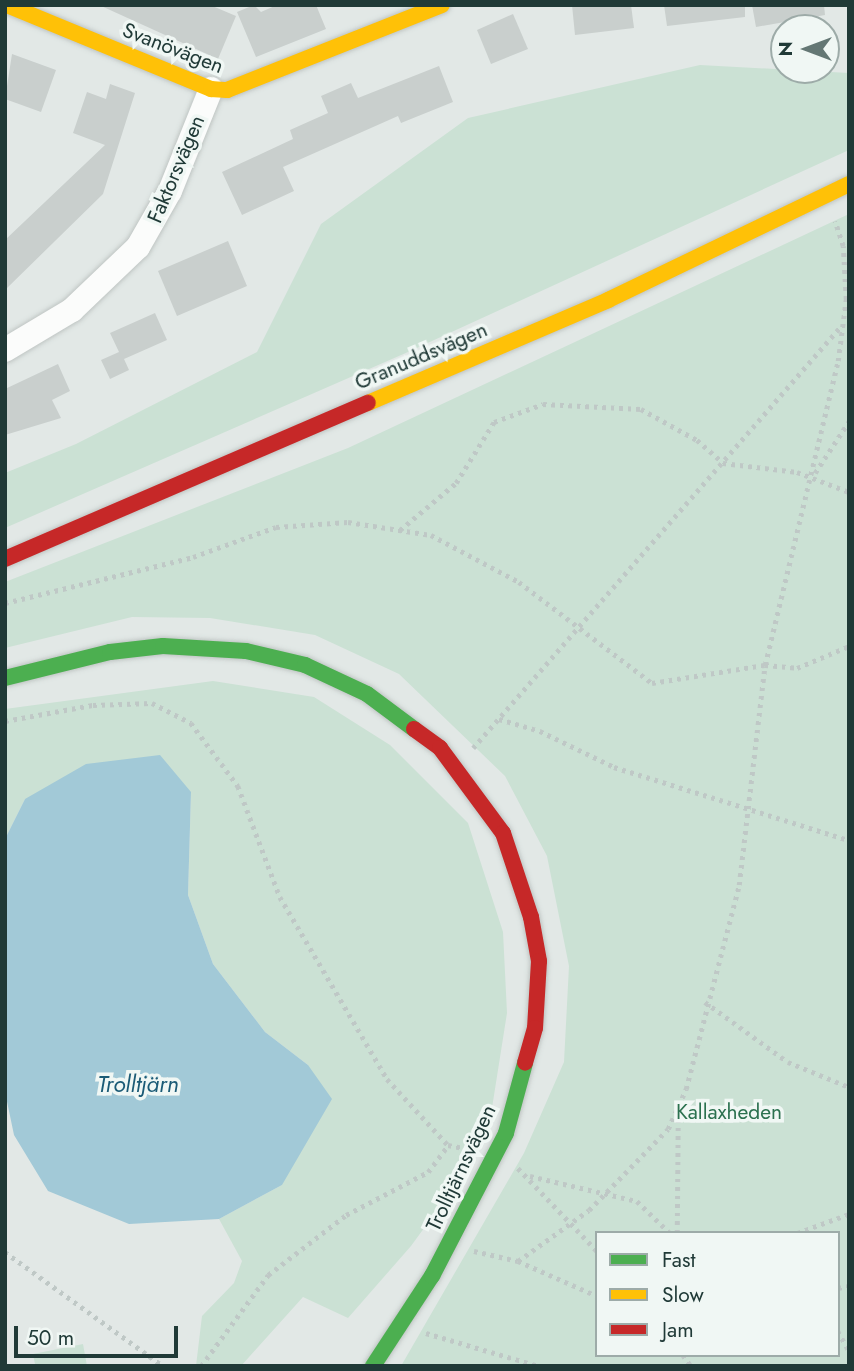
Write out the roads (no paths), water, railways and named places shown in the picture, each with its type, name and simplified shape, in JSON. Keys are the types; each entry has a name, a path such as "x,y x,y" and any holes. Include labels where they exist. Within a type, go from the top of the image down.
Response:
{"street":[{"name":"Svanövägen","path":"7,5 211,89 241,88 442,5"},
{"name":"Faktorsvägen","path":"5,350 72,310 138,247 170,191 211,89"},
{"name":"Granuddsvägen","path":"5,559 608,300 849,184"},
{"name":"Trolltjärnsvägen","path":"5,678 110,652 163,646 247,651 304,665 368,694 415,727 457,767 482,799 512,855 539,961 535,1028 495,1153 450,1242 403,1322 373,1366"}],"water":[{"name":"Trolltjärn","path":"160,755 191,792 188,895 213,964 265,1032 308,1065 332,1099 282,1185 219,1219 129,1224 48,1191 14,1135 5,1092 5,839 25,799 86,764"}],"park label":[{"name":"Kallaxheden","path":"729,1112"}]}
